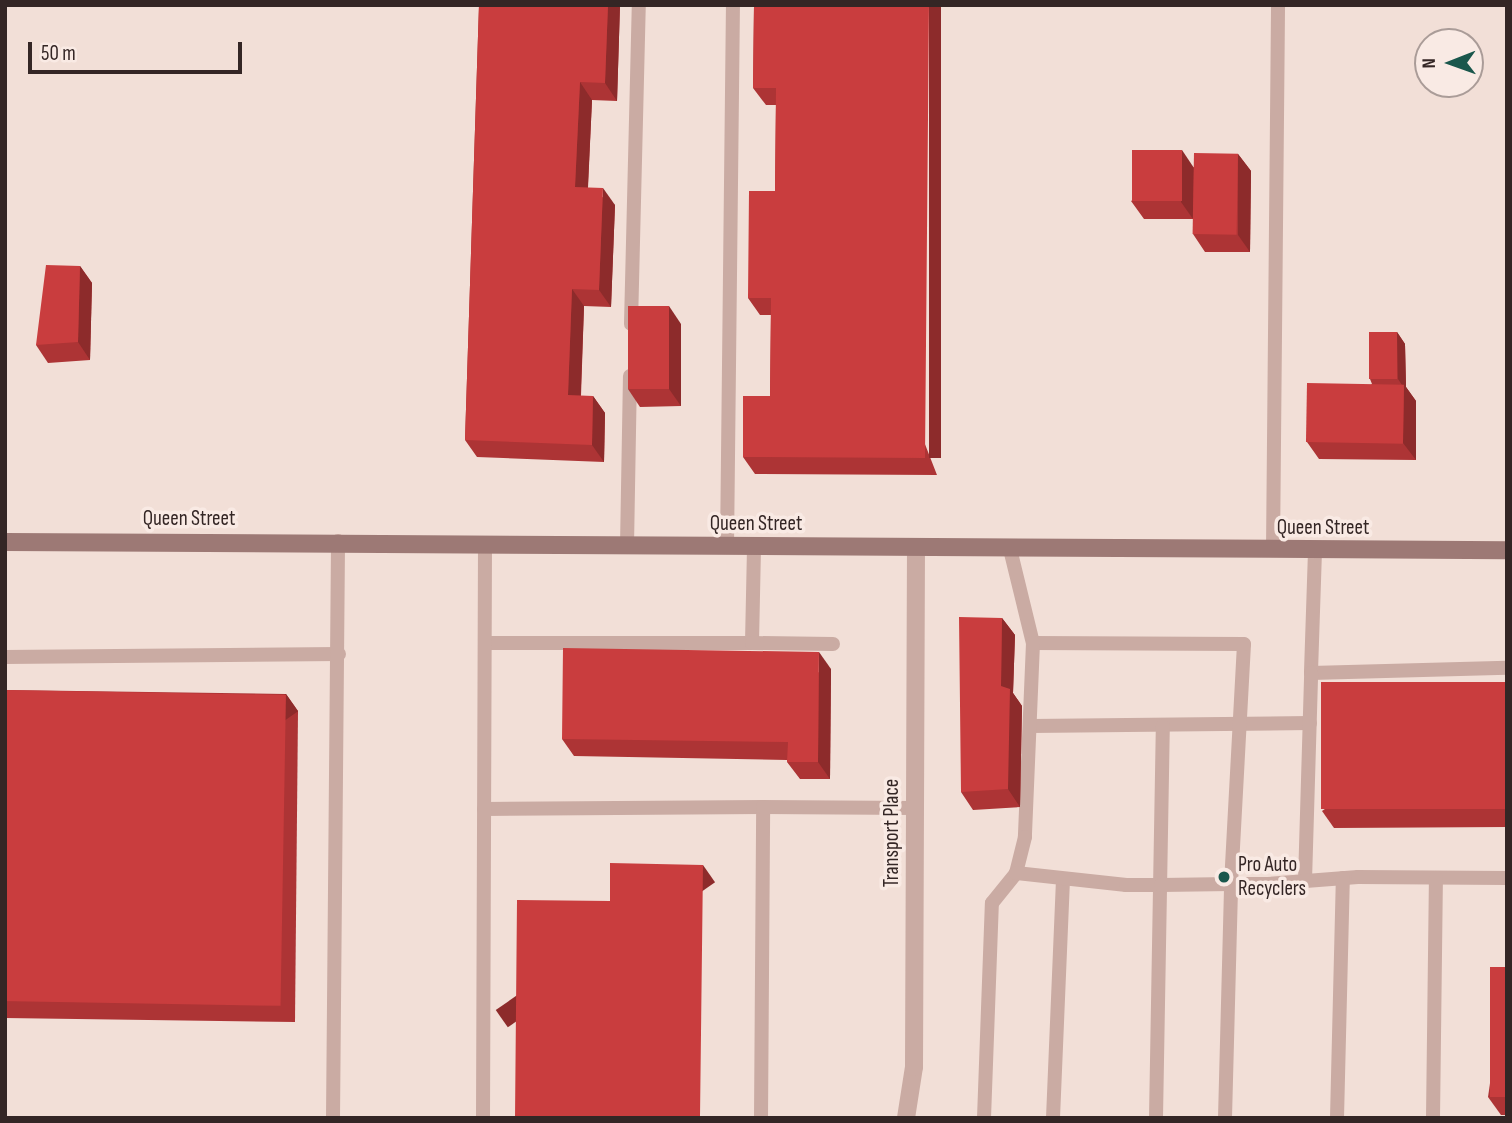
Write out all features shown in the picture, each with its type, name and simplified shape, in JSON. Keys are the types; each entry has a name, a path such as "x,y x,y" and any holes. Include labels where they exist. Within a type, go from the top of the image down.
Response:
{"street":[{"name":"Queen Street","path":"5,542 338,541 727,547 1507,550"},
{"name":"Transport Place","path":"906,1118 914,1067 916,548"}],"lane":[{"path":"627,546 639,5"},
{"path":"727,547 733,5"},
{"path":"1273,550 1279,5"},
{"path":"333,1118 338,541"},
{"path":"483,1118 485,544"},
{"path":"752,643 754,547"},
{"path":"984,1118 992,903 1016,873 1025,837 1031,726 1033,643 1010,549"},
{"path":"1305,881 1315,551"},
{"path":"485,643 833,644"},
{"path":"1033,643 1244,644 1231,884 1225,1118"},
{"path":"5,657 339,654"},
{"path":"1311,673 1507,668"},
{"path":"1031,726 1240,726 1310,723"},
{"path":"1156,1118 1163,726"},
{"path":"761,1118 763,807"},
{"path":"484,809 915,808"},
{"path":"1016,873 1063,881 1161,884 1231,884 1343,878 1507,878"},
{"path":"1433,1118 1436,877"},
{"path":"1337,1118 1343,878"},
{"path":"1053,1118 1063,881"}],"building":[{"path":"479,5 608,5 605,83 580,82 575,187 603,188 599,290 572,289 568,395 593,396 592,445 465,440"},
{"path":"754,5 929,5 925,458 743,457 743,396 770,396 771,298 748,298 749,191 775,191 776,88 753,88"},
{"path":"1132,150 1182,150 1182,201 1132,201"},
{"path":"1194,153 1238,154 1237,235 1193,234"},
{"path":"46,265 80,266 78,342 36,345"},
{"path":"628,306 669,306 669,389 628,389"},
{"path":"1369,332 1397,332 1397,379 1369,379"},
{"path":"1307,383 1404,385 1403,444 1306,442"},
{"path":"959,617 1002,618 1001,686 1010,689 1008,789 961,792"},
{"path":"563,648 819,652 818,762 787,762 788,742 562,739"},
{"path":"1321,682 1507,682 1507,809 1321,809"},
{"path":"5,690 286,695 281,1006 5,1001"},
{"path":"610,863 703,865 700,1118 515,1118 517,900 610,901"},
{"path":"1490,967 1507,967 1507,1097 1490,1097"}],"place":[{"name":"Pro Auto Recyclers","path":"1224,877"}]}
